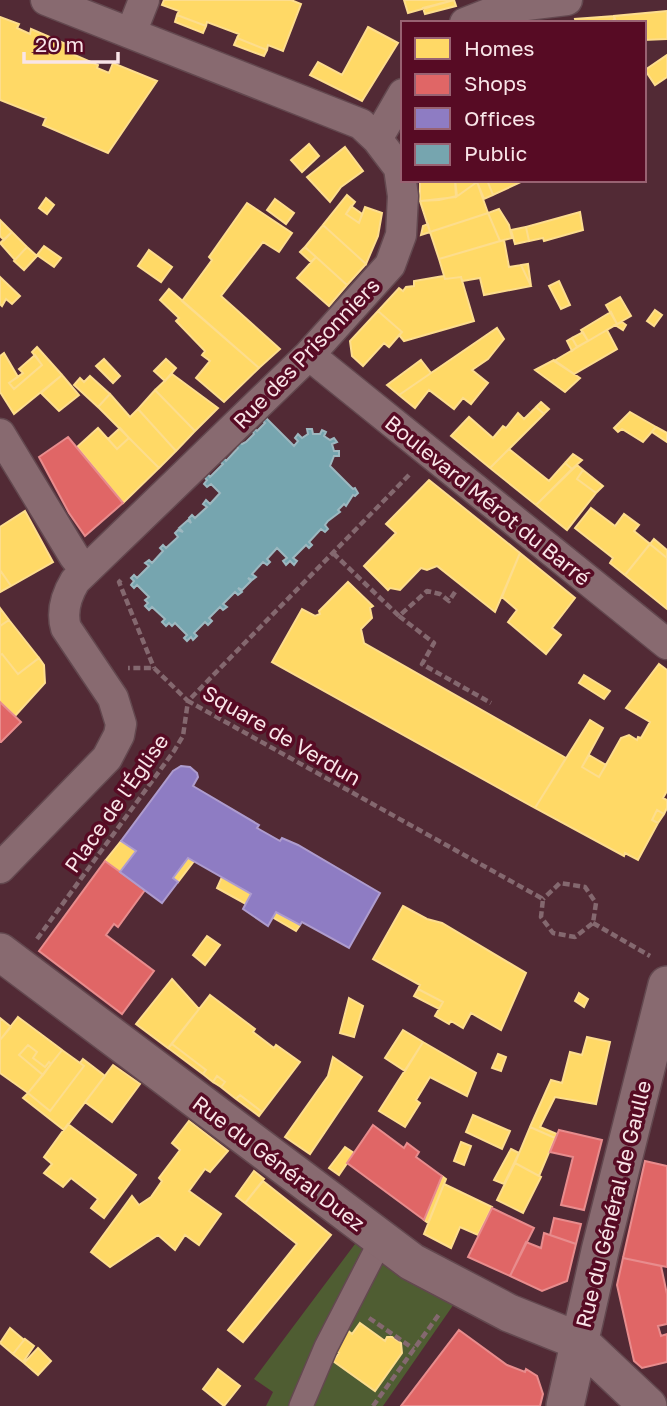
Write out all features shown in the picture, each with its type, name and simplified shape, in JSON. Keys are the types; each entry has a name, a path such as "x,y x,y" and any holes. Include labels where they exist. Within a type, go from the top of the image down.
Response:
{"street":[{"name":"Rue des Prisonniers","path":"46,0 360,124 377,139 399,167 401,182"},
{"path":"131,33 144,0"},
{"path":"469,21 502,4 567,0"},
{"path":"377,139 401,97"},
{"name":"Rue des Prisonniers","path":"0,868 107,758 121,724 113,698 72,639 63,618 68,593 85,570 309,355 390,265 401,235 401,182"},
{"name":"Boulevard Mérot du Barré","path":"309,355 667,644"},
{"path":"0,434 85,570"},
{"name":"Rue du Général Duez","path":"9,959 412,1262 509,1313 579,1342"},
{"name":"Rue du Général de Gaulle","path":"565,1406 662,972"},
{"path":"301,1406 326,1346 381,1240"},
{"path":"579,1342 648,1406"}],"path":[{"name":"Square de Verdun","path":"420,472 410,474 188,702 542,900"},
{"path":"333,553 399,616 434,643 422,664 491,703"},
{"path":"120,582 154,668 188,702"},
{"path":"399,616 427,591 440,594 449,601 455,592"},
{"path":"103,684 129,667 154,668"},
{"name":"Place de l'Église","path":"9,959 174,751 183,736 188,702"},
{"path":"560,883 585,887 596,903 593,923 575,937 553,933 541,917 542,900 560,883"},
{"path":"593,923 662,972"},
{"path":"373,1406 458,1286"},
{"path":"349,1304 414,1349"}],"green space":[{"path":"358,1240 454,1304 383,1406 266,1406 273,1392 254,1379"}],"building: Homes":[{"path":"164,0 291,0 301,4 283,51 268,45 267,50 237,38 239,34 177,15 179,11 162,5"},
{"path":"404,0 454,0 408,13"},
{"path":"454,0 456,6 425,14 423,8"},
{"path":"667,11 667,39 646,40 646,21 615,21 614,16"},
{"path":"177,15 206,26 203,33 175,22"},
{"path":"614,16 615,19 576,21"},
{"path":"0,17 19,24 17,28 30,34 31,29 73,47 70,53 109,73 113,63 157,81 108,153 43,125 46,118 0,100"},
{"path":"368,27 398,43 362,101 310,75 318,62 342,75"},
{"path":"237,38 267,50 264,56 234,45"},
{"path":"667,55 667,77 655,85 646,69"},
{"path":"309,144 319,156 302,172 291,160"},
{"path":"345,147 363,171 341,187 330,202 307,177"},
{"path":"420,182 455,182 457,196 420,201"},
{"path":"455,182 477,182 456,197"},
{"path":"477,182 488,182 493,195 484,199"},
{"path":"477,182 488,213 430,232 420,201 456,197"},
{"path":"488,182 521,182 493,195"},
{"path":"347,195 355,202 346,214 359,223 365,207 382,213 378,236 366,264 323,225"},
{"path":"46,198 54,205 47,214 39,208"},
{"path":"275,199 294,213 286,224 267,210"},
{"path":"247,203 292,233 279,252 263,242 221,296 280,349 259,368 182,301 212,260 209,257"},
{"path":"351,206 362,214 359,223 346,214"},
{"path":"499,209 509,225 512,238 500,241 488,213"},
{"path":"580,212 583,230 544,241 543,238 529,241 526,227"},
{"path":"488,213 500,241 439,259 430,232"},
{"path":"0,220 12,232 4,240 0,236"},
{"path":"428,224 430,232 421,235 423,226"},
{"path":"323,225 366,264 347,285 305,247"},
{"path":"526,227 529,241 515,244 511,230"},
{"path":"12,232 27,247 15,260 0,243"},
{"path":"504,240 509,267 521,265 531,286 484,295 480,278 462,281 461,277 445,279 439,259"},
{"path":"44,246 61,258 54,267 37,255"},
{"path":"27,247 37,256 24,270 14,261"},
{"path":"305,247 316,257 311,262 300,252"},
{"path":"149,250 172,267 161,282 138,266"},
{"path":"316,257 347,285 329,306 297,278"},
{"path":"528,264 531,286 521,265"},
{"path":"444,276 445,279 461,277 474,321 404,341 399,335 402,332 378,311 399,288 403,291 406,287 414,286 414,281"},
{"path":"0,277 20,296 12,304 6,299 2,306 0,304"},
{"path":"559,281 570,305 561,309 549,286"},
{"path":"169,289 259,368 224,402 196,378 210,361 202,355 205,351 176,321 179,318 160,300"},
{"path":"620,297 631,316 617,324 606,305"},
{"path":"655,310 662,315 654,326 647,321"},
{"path":"378,311 402,332 389,347 384,343 363,366 352,356 350,341"},
{"path":"611,312 617,324 588,341 581,330"},
{"path":"622,322 626,325 623,330 615,325"},
{"path":"497,328 504,339 488,359 472,370 488,383 471,404 463,398 454,409 429,390 415,408 399,395"},
{"path":"607,330 617,349 574,374 554,361"},
{"path":"583,332 588,341 577,347 572,338"},
{"path":"572,338 577,347 572,351 567,341"},
{"path":"37,347 62,375 14,414 0,392 0,356 4,353 18,377 9,383 14,389 42,365 32,352"},
{"path":"35,355 42,365 14,389 9,383 23,373 19,369"},
{"path":"104,359 120,376 113,383 96,366"},
{"path":"166,359 176,368 165,381 154,371"},
{"path":"421,360 431,373 399,395 387,385"},
{"path":"554,360 580,378 565,392 535,370"},
{"path":"172,374 218,408 195,431 155,390"},
{"path":"62,375 79,395 59,411 41,393"},
{"path":"90,376 110,394 98,407 74,385 80,378 84,382"},
{"path":"155,390 195,431 176,451 138,409"},
{"path":"110,394 130,417 138,409 176,451 159,468 98,407"},
{"path":"541,402 549,409 544,414 536,407"},
{"path":"536,407 544,414 490,468 451,436 469,417 493,438 503,426 506,428 518,413 524,419"},
{"path":"630,412 656,427 643,442 622,429 618,432 614,428"},
{"path":"656,427 667,433 667,442 652,432"},
{"path":"98,428 117,449 129,438 159,468 123,503 77,447"},
{"path":"120,428 129,438 117,449 108,439"},
{"path":"509,449 549,481 565,463 572,469 536,505 490,468"},
{"path":"573,454 582,460 572,469 565,463"},
{"path":"577,465 583,470 577,479 596,493 567,530 536,505"},
{"path":"583,470 603,486 596,493 577,479"},
{"path":"429,480 520,553 495,612 437,566 427,570 421,568 400,590 388,590 364,566 396,533 386,524"},
{"path":"591,508 615,526 624,514 639,525 634,531 650,544 625,575 610,563 613,558 575,528"},
{"path":"25,511 53,562 11,586 0,570 0,527"},
{"path":"654,539 667,550 667,558 650,544"},
{"path":"650,544 667,558 667,609 625,575"},
{"path":"520,553 575,598 552,628 561,635 546,654 508,622 517,610 502,597"},
{"path":"0,570 11,586 0,592"},
{"path":"348,582 373,606 370,608 372,618 361,629 364,643 566,758 535,808 272,662 302,609 315,616 320,614 319,611"},
{"path":"0,608 9,620 0,626"},
{"path":"9,620 39,658 18,674 2,654 0,655 0,626"},
{"path":"2,654 18,674 39,658 44,665 45,683 15,716 0,702"},
{"path":"659,664 667,670 667,791 663,798 667,800 667,808 664,814 657,810 652,820 658,823 638,860 625,853 624,856 535,808 590,720 603,728 582,767 599,777 621,738 629,735 637,740 638,737 641,738 650,722 626,708"},
{"path":"584,675 610,691 604,699 579,683"},
{"path":"589,755 606,765 599,777 582,767"},
{"path":"657,810 664,814 658,823 652,820"},
{"path":"121,841 136,851 120,872 105,861"},
{"path":"188,858 194,861 178,882 173,878"},
{"path":"222,877 251,894 246,904 217,888"},
{"path":"403,906 427,919 442,923 526,973 501,1030 471,1013 463,1028 451,1021 449,1024 435,1016 443,1002 418,989 420,985 373,959"},
{"path":"276,912 300,925 296,931 272,917"},
{"path":"207,936 220,945 205,965 193,955"},
{"path":"172,979 199,1009 168,1048 136,1024"},
{"path":"418,989 443,1002 439,1009 414,996"},
{"path":"579,993 588,999 584,1007 575,1001"},
{"path":"210,995 255,1029 253,1032 274,1048 276,1045 300,1062 262,1112 240,1095 236,1099 221,1087 225,1082 217,1076 213,1082 203,1074 206,1070 172,1044"},
{"path":"349,998 363,1006 354,1037 340,1033"},
{"path":"18,1017 62,1050 51,1064 49,1062 45,1067 33,1058 37,1052 28,1045 19,1055 43,1075 28,1093 0,1073 0,1040"},
{"path":"0,1018 11,1027 0,1040"},
{"path":"403,1030 423,1042 405,1071 385,1058"},
{"path":"587,1037 610,1042 596,1104 555,1097 540,1127 557,1134 555,1138 530,1127 551,1080 562,1083 570,1052 582,1055"},
{"path":"423,1042 476,1073 467,1096 430,1077 416,1100 420,1103 405,1127 379,1111"},
{"path":"172,1044 206,1070 203,1074 168,1048"},
{"path":"28,1045 37,1052 33,1058 45,1067 49,1062 51,1064 43,1075 19,1055"},
{"path":"62,1050 84,1066 50,1111 28,1093"},
{"path":"498,1054 506,1057 501,1071 492,1068"},
{"path":"333,1057 362,1077 310,1154 285,1137 328,1076"},
{"path":"83,1059 105,1076 64,1130 23,1098 28,1093 50,1111 84,1066 80,1063"},
{"path":"113,1065 140,1084 112,1122 85,1102"},
{"path":"217,1076 225,1082 221,1087 213,1082"},
{"path":"240,1095 262,1112 259,1116 236,1099"},
{"path":"473,1115 510,1131 502,1149 466,1132"},
{"path":"189,1121 228,1151 210,1172 205,1169 189,1191 221,1214 199,1245 185,1235 175,1250 158,1235 110,1267 91,1252 132,1196 139,1205 151,1197 162,1181 159,1178 180,1150 172,1143"},
{"path":"68,1124 136,1175 104,1218 91,1208 98,1199 71,1178 63,1187 44,1173 52,1164 44,1157"},
{"path":"530,1127 555,1138 539,1176 515,1163"},
{"path":"461,1142 471,1146 464,1165 454,1161"},
{"path":"345,1147 354,1153 339,1175 329,1168"},
{"path":"511,1149 519,1153 504,1184 494,1180"},
{"path":"515,1163 541,1177 523,1213 497,1200"},
{"path":"254,1171 264,1179 245,1203 236,1196"},
{"path":"442,1176 446,1179 428,1223 424,1220"},
{"path":"263,1181 331,1235 243,1342 228,1330 297,1244 245,1203"},
{"path":"444,1184 492,1207 478,1235 460,1227 451,1248 424,1234"},
{"path":"360,1323 385,1341 387,1337 392,1337 401,1343 402,1353 375,1391 333,1361 339,1353 332,1349 346,1329 352,1334"},
{"path":"10,1328 24,1340 13,1354 0,1343"},
{"path":"25,1339 34,1346 23,1362 13,1354"},
{"path":"38,1348 51,1361 38,1375 24,1363"},
{"path":"218,1369 240,1386 224,1406 203,1389"}],"building: Shops":[{"path":"68,437 123,503 85,536 69,513 39,457"},
{"path":"0,702 21,722 1,742 0,742"},
{"path":"105,861 145,890 118,927 114,924 106,935 154,971 122,1014 39,951"},
{"path":"373,1125 404,1148 407,1143 419,1152 416,1157 442,1176 424,1220 347,1163"},
{"path":"559,1130 602,1140 584,1210 561,1205 573,1157 550,1152"},
{"path":"645,1161 667,1166 667,1267 623,1258"},
{"path":"492,1208 534,1228 510,1276 468,1257"},
{"path":"554,1218 581,1224 576,1244 550,1235"},
{"path":"544,1233 576,1244 567,1281 542,1291 510,1276 526,1242 541,1248"},
{"path":"623,1258 661,1266 667,1294 667,1324 658,1326 661,1336 667,1334 667,1362 642,1368 634,1361 617,1285"},
{"path":"459,1330 507,1365 525,1372 526,1369 537,1376 543,1394 540,1406 401,1406"}],"building: Offices":[{"path":"181,766 190,767 197,773 198,777 193,786 259,825 257,828 280,841 282,838 298,845 380,893 349,948 302,922 300,925 276,912 268,926 243,909 251,894 188,858 173,878 178,882 162,903 120,872 136,851 121,841 173,771"}],"building: Public":[{"path":"266,418 294,446 298,441 295,438 298,434 302,438 308,434 307,429 312,429 313,434 320,434 322,430 326,432 324,436 330,440 334,438 337,442 332,444 334,451 339,451 339,456 334,456 330,466 358,493 328,521 325,525 328,529 325,532 321,529 309,542 312,545 309,548 306,545 293,558 297,561 294,565 290,561 286,565 283,561 287,558 277,548 267,559 270,562 267,565 263,562 252,574 256,577 252,580 248,578 251,581 242,590 238,588 242,592 238,595 235,592 223,604 227,607 223,610 220,607 209,618 212,621 208,625 205,622 194,633 197,636 187,641 184,638 187,635 175,623 166,626 162,622 165,619 152,607 149,610 145,606 148,603 145,600 149,597 137,585 134,588 131,585 134,581 131,578 134,575 137,578 149,566 145,563 149,560 152,563 163,551 160,548 163,545 166,548 178,537 175,533 178,530 183,532 179,528 188,520 191,523 189,518 192,515 195,518 207,507 203,504 206,500 210,504 220,493 211,484 207,487 204,484 207,480 204,477 207,473 210,477 223,464 219,461 223,457 226,461 238,448 235,445 238,441 242,444 246,442 255,429 257,431 265,423 263,421"}]}
